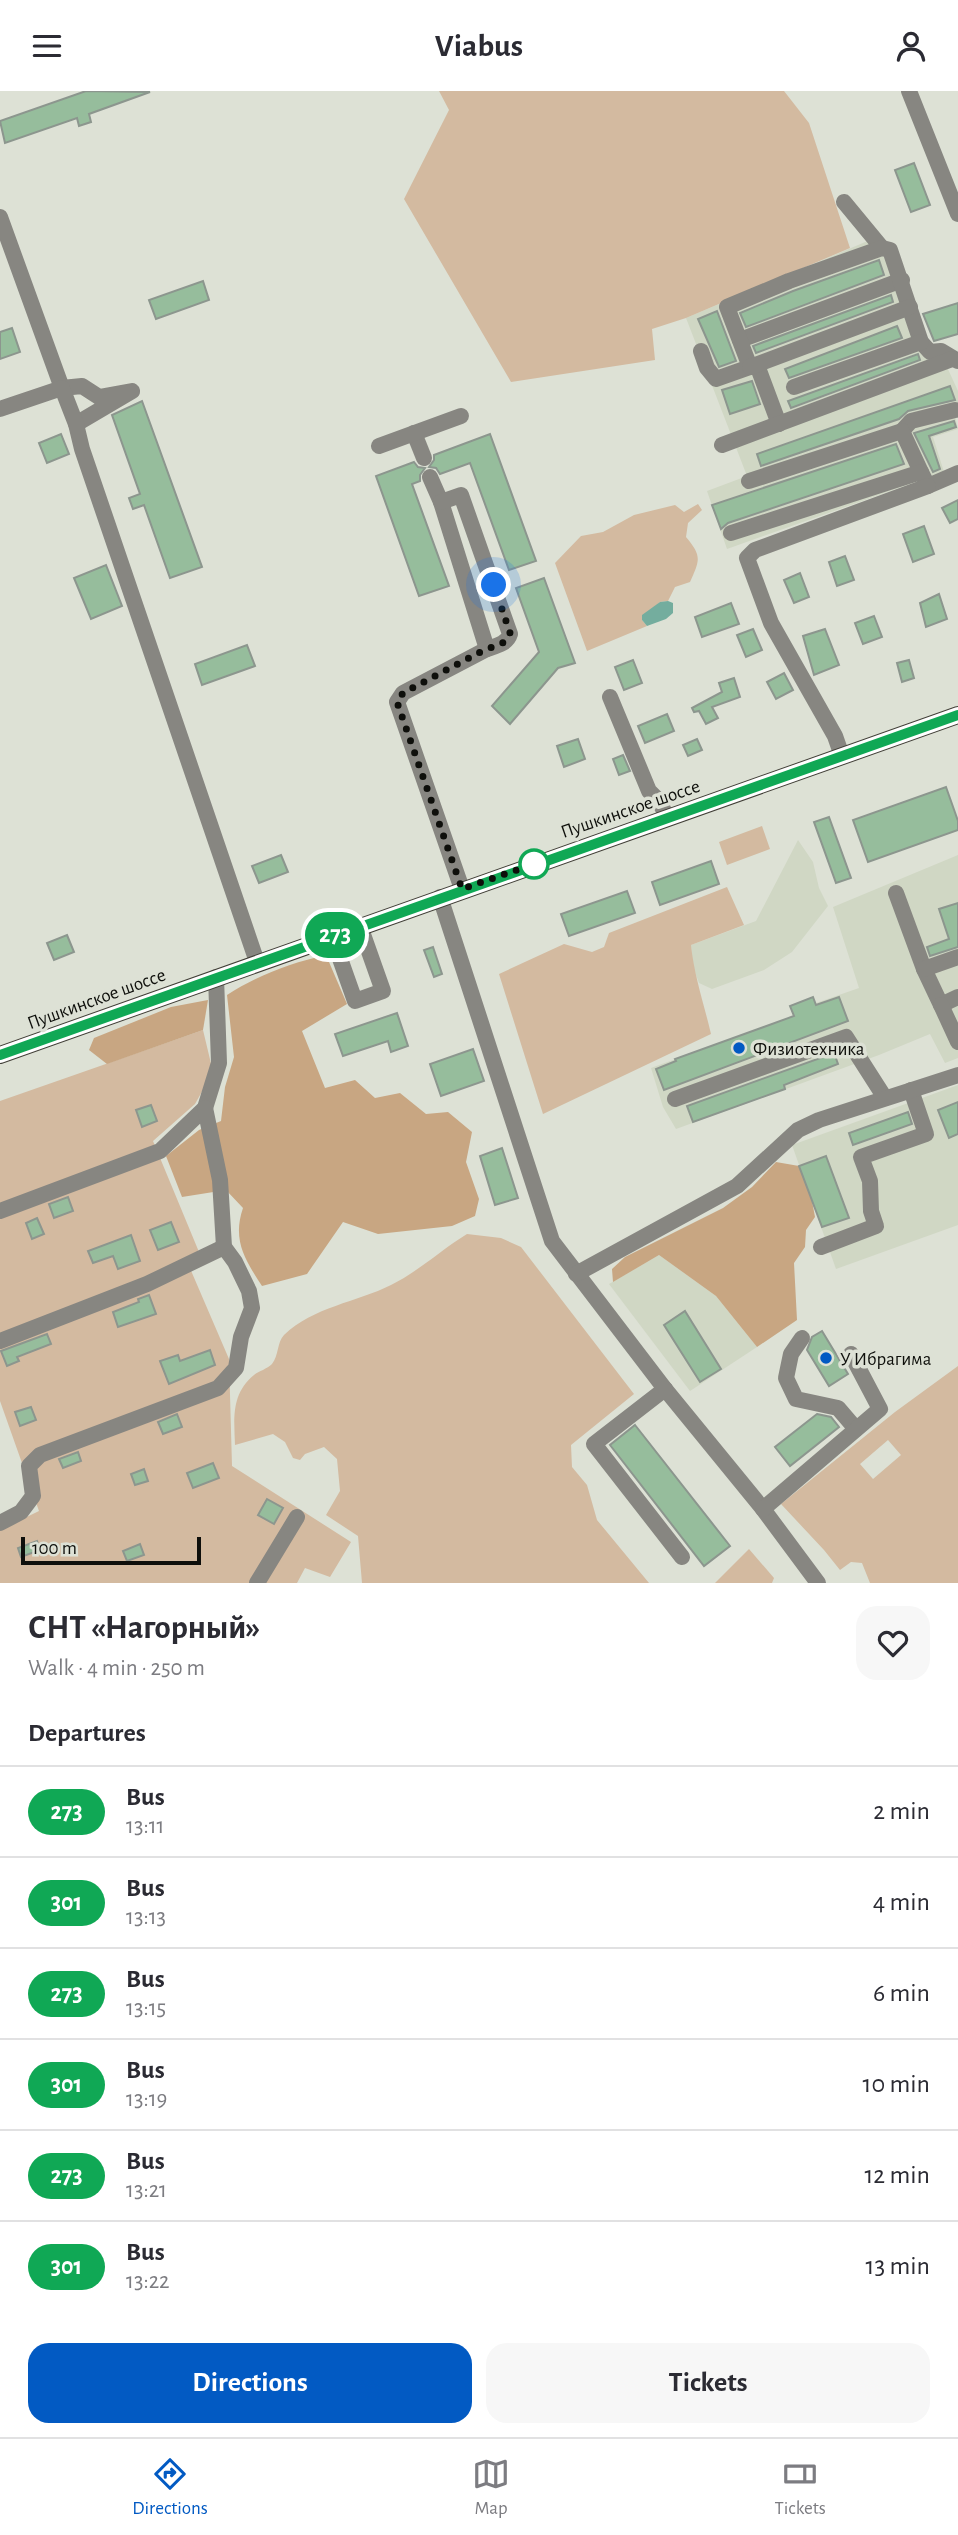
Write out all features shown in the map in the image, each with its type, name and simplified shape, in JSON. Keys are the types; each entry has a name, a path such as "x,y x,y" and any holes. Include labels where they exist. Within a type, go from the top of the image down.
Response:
{"main road":[{"name":"Пушкинское шоссе","path":"0,1055 462,889 958,717"}],"street":[{"path":"909,91 958,215"},
{"path":"844,202 882,248"},
{"path":"0,217 76,424 82,449 257,962"},
{"path":"779,424 727,307 789,281 882,248 890,250 921,342 930,352 940,351 955,360"},
{"path":"740,340 902,280"},
{"path":"701,351 707,368 716,379 910,307"},
{"path":"794,387 921,342"},
{"path":"722,445 955,360"},
{"path":"0,409 62,388 82,386 99,397 132,391 76,424"},
{"path":"749,481 902,431 911,421 955,410"},
{"path":"379,446 461,416"},
{"path":"902,431 924,479"},
{"path":"415,433 424,459"},
{"path":"731,533 924,479 958,473"},
{"path":"430,477 441,502 486,649"},
{"path":"842,756 835,736 771,623 747,558 755,550 924,479"},
{"path":"441,502 460,495 510,633 509,638 501,645 486,649 403,693 397,702 462,889"},
{"path":"610,697 649,791 659,801 667,817"},
{"path":"897,893 924,969 958,1042"},
{"path":"440,897 552,1241 818,1583"},
{"path":"332,936 355,1001 383,991 360,926"},
{"path":"924,969 958,957"},
{"path":"0,1211 160,1151 205,1108 219,1063 216,977"},
{"path":"941,1005 958,997"},
{"path":"675,1099 846,1037 885,1098"},
{"path":"576,1274 737,1186 798,1130 819,1120 958,1075"},
{"path":"821,1247 876,1226 871,1211 870,1181 861,1157 926,1134 911,1090"},
{"path":"0,1523 21,1512 33,1496 29,1466 40,1455 218,1388 236,1368 241,1337 252,1308 249,1291 235,1262 224,1247 220,1180 205,1108"},
{"path":"0,1342 147,1284 224,1247"},
{"path":"802,1338 791,1354 786,1378 796,1399 838,1408 856,1429"},
{"path":"763,1509 880,1409 851,1354"},
{"path":"665,1389 594,1444 682,1557"},
{"path":"257,1583 297,1517"}],"shaded area":[{"path":"439,91 784,91 809,123 850,248 686,318 652,329 655,360 511,382 404,199 449,110"},
{"path":"877,237 915,340 947,367 958,391 958,414 955,416 958,429 933,437 944,472 727,549 707,491 747,476 686,318"},
{"path":"698,504 702,510 688,523 686,537 698,558 690,582 675,587 668,601 660,602 642,620 647,626 587,651 555,563 581,536 603,532 634,515 675,505 684,512"},
{"path":"762,826 770,849 727,865 719,842"},
{"path":"798,840 813,862 819,888 828,906 792,952 764,970 712,989 699,983 693,967 691,945 756,921"},
{"path":"958,855 958,1058 945,1063 930,1034 676,1129 663,1107 651,1068 793,1016 790,1006 813,997 816,1003 859,988 833,907"},
{"path":"727,887 744,925 691,945 711,1034 543,1114 499,974 564,944 592,952 604,947 609,933"},
{"path":"326,955 347,1004 302,1031 325,1088 355,1080 375,1098 400,1093 426,1114 448,1112 472,1132 466,1162 479,1199 475,1216 452,1226 378,1234 343,1222 307,1274 262,1286 242,1249 239,1230 243,1208 226,1190 182,1197 166,1156 199,1130 221,1121 225,1087 234,1057 227,995 275,971"},
{"path":"208,1000 203,1030 107,1064 89,1050 94,1038 171,1007"},
{"path":"203,1030 213,1072 195,1104 153,1141 199,1252 186,1259 229,1359 232,1466 351,1542 330,1577 305,1568 297,1583 0,1583 0,1530 39,1511 0,1401 0,1101"},
{"path":"958,1085 958,1225 836,1269 792,1145"},
{"path":"776,1162 799,1166 815,1217 806,1230 805,1247 794,1263 797,1320 757,1347 716,1296 659,1255 613,1282 612,1269 625,1257 723,1208 752,1187"},
{"path":"467,1234 501,1238 521,1247 634,1394 571,1445 572,1467 587,1485 597,1520 649,1583 362,1583 358,1536 326,1515 340,1491 337,1459 324,1447 305,1454 300,1460 293,1458 285,1442 273,1434 235,1445 234,1425 241,1390 254,1375 272,1364 284,1335 322,1311 378,1291 401,1279"},
{"path":"659,1255 716,1296 757,1347 690,1391 609,1284"},
{"path":"958,1366 958,1583 870,1583 862,1563 851,1562 840,1570 781,1504 895,1412","holes":["888,1440 901,1455 873,1479 860,1464"]},
{"path":"749,1549 774,1578 772,1583 715,1583"}],"water":[{"path":"660,602 673,603 673,613 666,619 647,626 642,615"}],"building":[{"path":"86,91 150,92 89,114 91,122 79,126 77,118 5,143 0,121"},
{"path":"914,163 930,205 911,212 895,170"},
{"path":"879,260 884,275 746,327 740,313"},
{"path":"203,281 209,300 156,319 149,300"},
{"path":"891,295 893,302 756,353 753,346"},
{"path":"958,303 958,334 934,341 923,314"},
{"path":"717,311 736,361 719,367 698,319"},
{"path":"897,326 902,338 789,378 785,369"},
{"path":"12,328 20,352 0,359 0,332"},
{"path":"918,354 920,360 791,408 788,401"},
{"path":"752,381 760,404 730,414 722,390"},
{"path":"950,386 955,400 908,411 899,419 761,466 757,454"},
{"path":"142,401 202,567 170,578 144,505 133,509 129,498 140,494 112,415"},
{"path":"954,421 956,427 929,436 940,469 933,472 914,433"},
{"path":"61,434 69,454 47,463 39,443"},
{"path":"490,434 536,561 509,570 470,463 440,474 436,468 429,467 434,455"},
{"path":"896,444 904,464 728,523 721,529 712,505"},
{"path":"414,462 418,467 425,468 420,475 420,481 412,484 449,586 419,596 376,476"},
{"path":"958,500 958,519 950,523 942,508"},
{"path":"924,526 934,554 913,562 903,534"},
{"path":"845,556 854,580 837,586 829,562"},
{"path":"106,565 122,606 91,619 74,578"},
{"path":"800,573 809,597 794,603 784,580"},
{"path":"544,578 575,663 558,668 510,724 492,706 539,652 516,588"},
{"path":"939,594 947,619 926,627 920,603"},
{"path":"731,603 739,624 702,637 695,617"},
{"path":"874,616 882,637 863,644 855,623"},
{"path":"753,629 762,650 746,657 737,635"},
{"path":"825,629 839,665 814,675 803,636"},
{"path":"247,645 255,666 202,685 195,664"},
{"path":"633,660 642,683 624,690 615,667"},
{"path":"909,660 914,678 902,682 897,663"},
{"path":"784,673 793,690 776,699 767,682"},
{"path":"734,678 740,697 712,707 718,718 706,724 699,711 694,712 692,708 722,692 719,683"},
{"path":"667,714 674,731 645,743 638,726"},
{"path":"578,739 585,759 564,767 557,746"},
{"path":"697,739 702,750 688,756 683,745"},
{"path":"623,755 630,771 619,775 613,759"},
{"path":"946,787 958,821 958,830 868,862 853,820"},
{"path":"829,817 851,878 836,883 814,822"},
{"path":"281,855 288,872 259,883 252,866"},
{"path":"711,861 719,884 660,905 652,882"},
{"path":"627,891 635,913 569,936 561,914"},
{"path":"958,903 958,947 930,956 927,947 949,939 939,909"},
{"path":"67,935 74,952 54,960 47,943"},
{"path":"433,947 442,974 434,977 424,950"},
{"path":"813,997 816,1005 839,997 848,1021 664,1090 656,1069 676,1061 675,1059 794,1016 790,1006"},
{"path":"397,1013 408,1046 391,1052 388,1041 343,1056 335,1034"},
{"path":"473,1049 484,1081 441,1096 430,1064"},
{"path":"834,1053 838,1064 784,1085 785,1089 693,1122 687,1106"},
{"path":"958,1102 958,1134 949,1138 938,1110"},
{"path":"151,1105 157,1121 142,1127 136,1110"},
{"path":"908,1112 912,1124 853,1145 849,1133"},
{"path":"502,1148 518,1198 495,1205 480,1156"},
{"path":"826,1156 849,1218 822,1227 799,1166"},
{"path":"68,1197 73,1211 54,1218 49,1204"},
{"path":"37,1218 44,1234 32,1239 26,1223"},
{"path":"171,1222 179,1242 158,1250 150,1230"},
{"path":"131,1235 140,1261 118,1269 113,1256 93,1263 88,1251"},
{"path":"149,1295 156,1314 118,1327 113,1312"},
{"path":"685,1311 721,1369 700,1382 664,1325"},
{"name":"У Ибрагима","path":"822,1331 848,1374 829,1386 807,1350 812,1337"},
{"path":"47,1334 51,1344 17,1357 19,1361 7,1366 1,1351"},
{"path":"210,1350 215,1365 169,1384 160,1361 178,1355 180,1361"},
{"path":"31,1407 36,1420 20,1426 15,1412"},
{"path":"177,1414 182,1427 163,1434 158,1422"},
{"path":"817,1414 831,1417 839,1427 790,1466 775,1447"},
{"path":"635,1425 730,1546 704,1566 610,1445"},
{"path":"78,1452 81,1461 63,1468 59,1459"},
{"path":"213,1463 219,1478 193,1488 187,1473"},
{"path":"144,1469 148,1481 135,1485 131,1474"},
{"path":"267,1499 283,1508 274,1524 258,1515"},
{"path":"37,1541 40,1550 21,1557 18,1548"},
{"path":"140,1544 144,1555 127,1561 123,1551"}],"bus line":[{"name":"273","path":"0,1055 958,715"}],"place":[{"name":"Физиотехника","path":"739,1048"},
{"name":"У Ибрагима","path":"826,1358"}],"route":[{"path":"494,585 510,633 509,638 501,645 486,649 403,693 397,702 462,889 534,864"}]}
